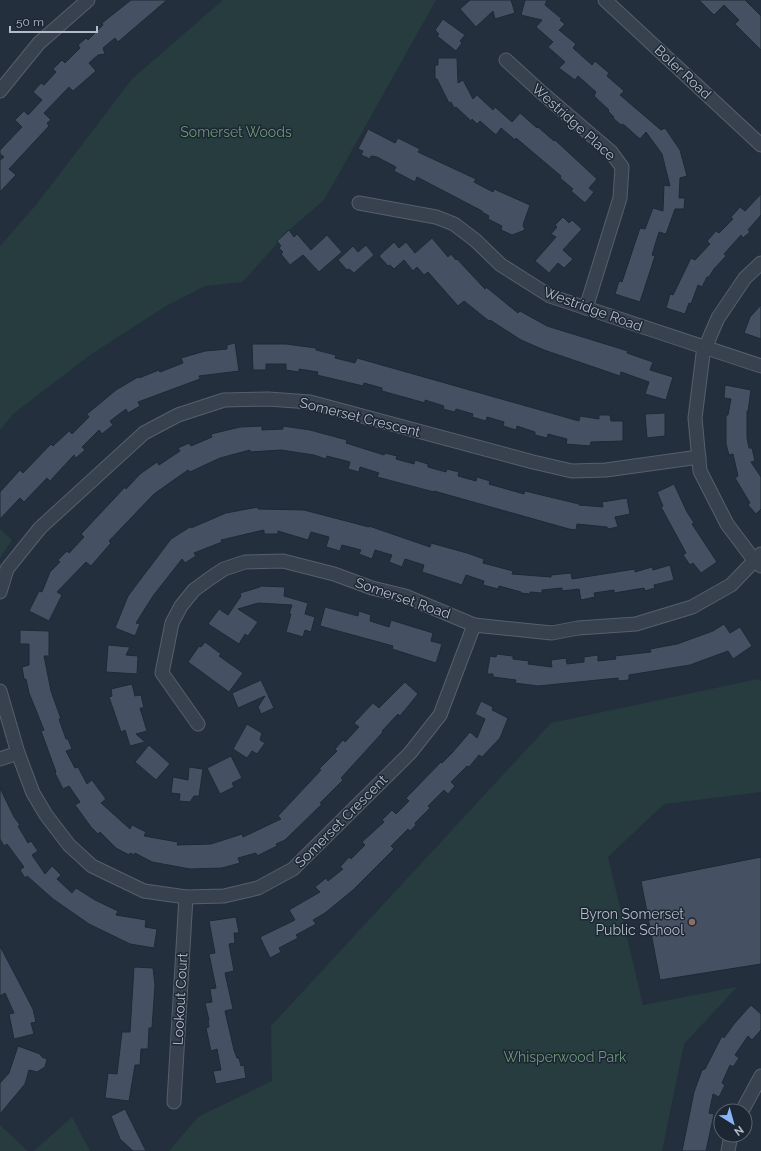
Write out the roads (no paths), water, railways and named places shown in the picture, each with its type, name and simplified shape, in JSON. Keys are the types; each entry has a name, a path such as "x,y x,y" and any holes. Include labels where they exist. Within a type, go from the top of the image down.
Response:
{"street":[{"path":"0,91 39,42 88,0"},
{"name":"Boler Road","path":"606,0 761,145"},
{"name":"Westridge Place","path":"506,60 611,152 622,167 620,198 586,308"},
{"name":"Westridge Road","path":"359,203 436,217 454,224 475,240 501,265 550,296 705,349 761,366"},
{"path":"759,560 728,524 700,471 695,418 705,349 718,318 745,278 761,263"},
{"name":"Somerset Crescent","path":"0,592 7,569 40,528 144,433 178,415 224,400 268,399 310,402 533,462 572,471 606,470 699,457"},
{"name":"Somerset Road","path":"198,724 162,673 166,646 172,623 181,606 194,590 224,569 245,562 283,561 334,574 372,588 405,596 474,625 552,633 578,628 636,624 692,607 731,585 759,560"},
{"name":"Somerset Crescent","path":"0,691 18,753 33,793 46,815 69,845 92,866 144,891 186,897 224,896 258,888 293,869 410,753 440,714 474,625"},
{"path":"0,759 18,753"},
{"name":"Lookout Court","path":"174,1102 186,897"},
{"path":"746,1103 761,1076"}],"place":[{"name":"Byron Somerset Public School","path":"692,922"}],"park label":[{"name":"Somerset Woods","path":"236,132"},
{"name":"Whisperwood Park","path":"565,1057"}]}
